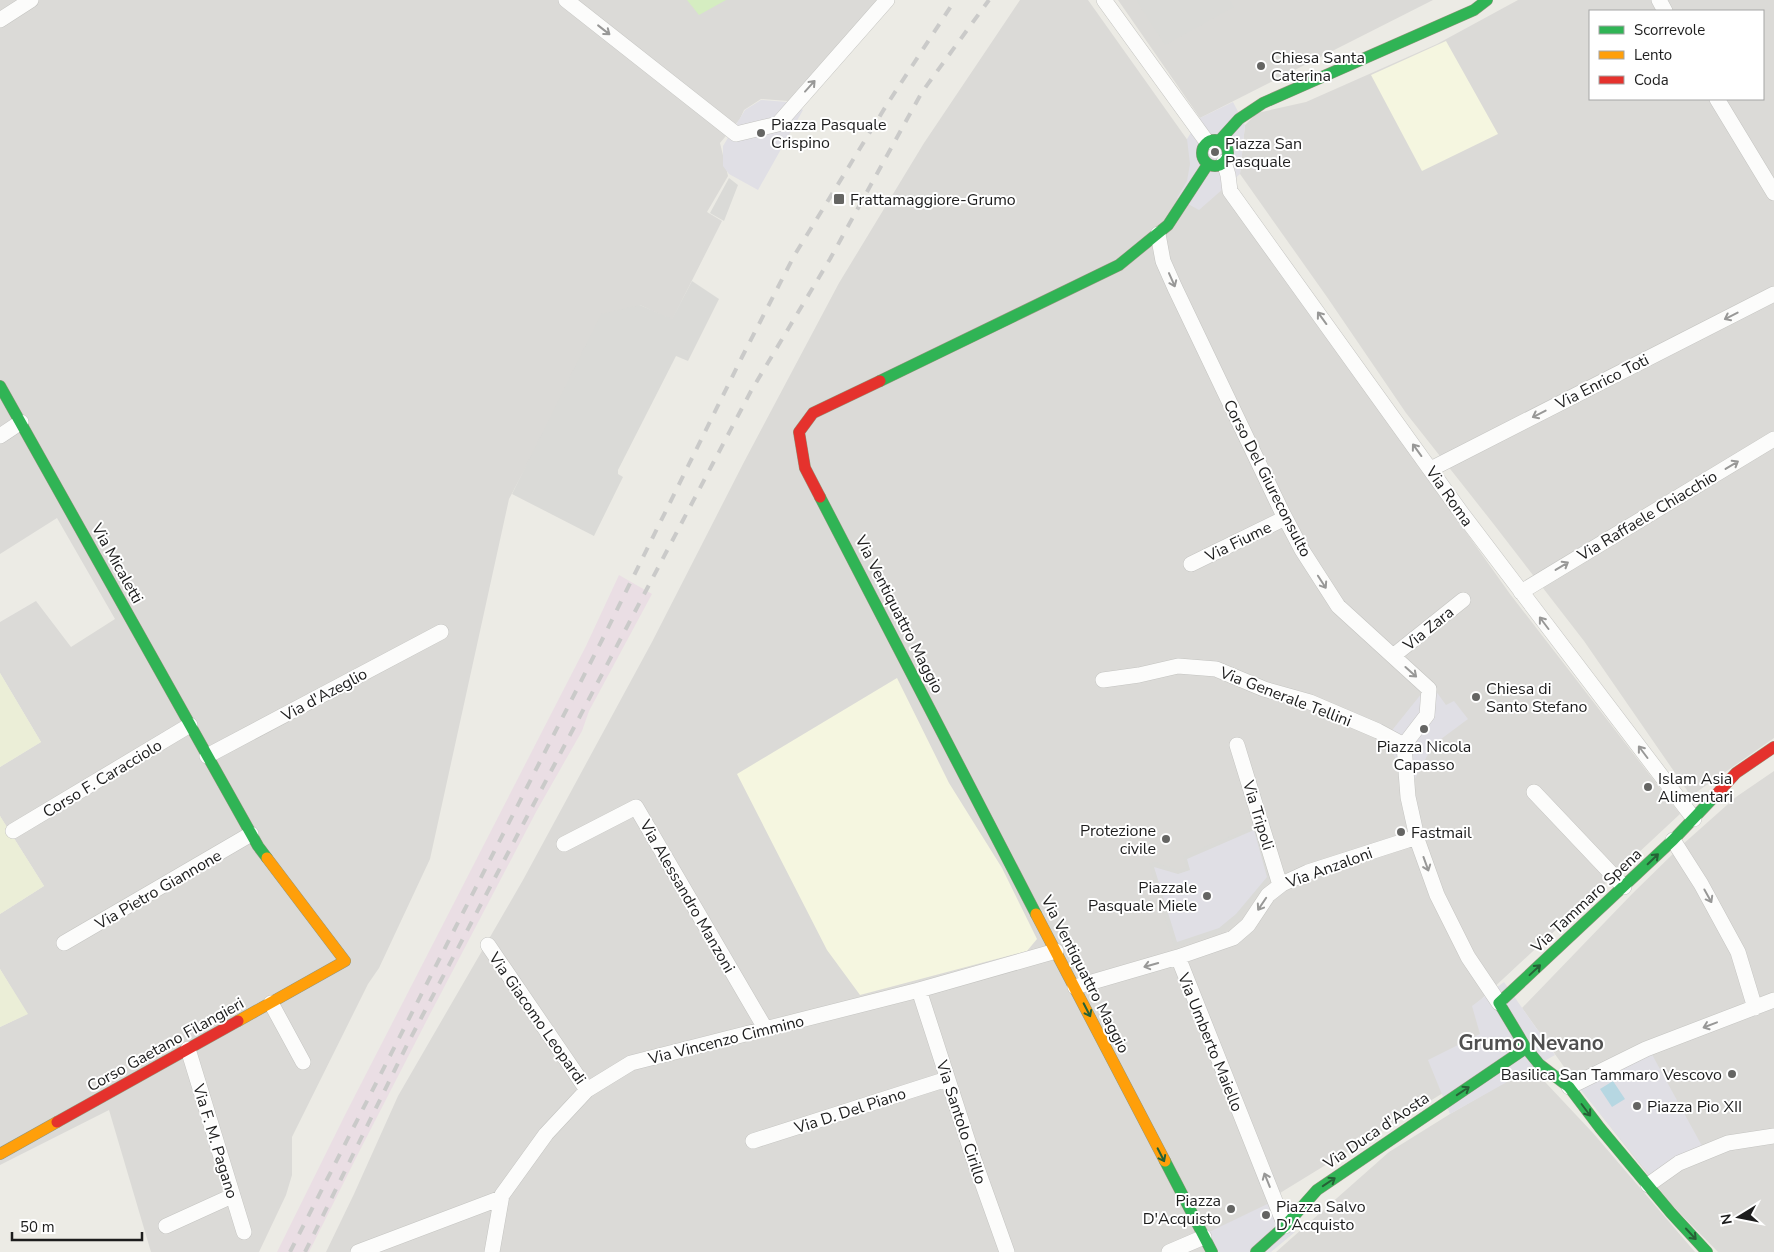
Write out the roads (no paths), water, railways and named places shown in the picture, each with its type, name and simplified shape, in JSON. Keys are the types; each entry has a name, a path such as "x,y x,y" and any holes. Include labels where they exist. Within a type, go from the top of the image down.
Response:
{"street":[{"path":"566,0 736,134 778,124 887,0"},
{"path":"1104,0 1214,141 1224,143 1229,151 1227,159 1217,166 1208,164 1203,158 1202,150 1214,141 1225,133 1248,112 1263,103 1487,0"},
{"path":"0,20 26,1"},
{"path":"1719,100 1774,194"},
{"name":"Via Roma","path":"1224,162 1230,191 1460,511 1694,819"},
{"name":"Via Ventiquattro Maggio","path":"1208,164 1168,225 1118,265 812,414 799,432 805,468 1212,1252"},
{"name":"Corso Del Giureconsulto","path":"1158,234 1163,261 1284,518 1302,550 1338,606 1429,689 1427,715 1404,745"},
{"name":"Via Enrico Toti","path":"1431,469 1774,294"},
{"name":"Via Micaletti","path":"0,386 258,846 345,961"},
{"path":"0,436 21,422"},
{"name":"Via Raffaele Chiacchio","path":"1520,592 1774,439"},
{"name":"Via Fiume","path":"1191,564 1284,518"},
{"name":"Via Zara","path":"1393,656 1463,600"},
{"name":"Via d'Azeglio","path":"207,756 441,632"},
{"name":"Via Generale Tellini","path":"1103,680 1139,675 1178,666 1216,668 1264,688 1310,702 1378,731 1404,745"},
{"name":"Corso F. Caracciolo","path":"13,831 190,725"},
{"name":"Via Tripoli","path":"1237,745 1280,885"},
{"path":"1404,745 1408,798 1417,837 1437,895 1468,957 1526,1048 1539,1064 1569,1088 1671,1213 1708,1252"},
{"name":"Via Tammaro Spena","path":"1499,1003 1673,840 1736,773 1774,747"},
{"path":"1534,792 1624,887"},
{"name":"Via Alessandro Manzoni","path":"564,844 636,807 765,1028"},
{"name":"Via Pietro Giannone","path":"64,943 251,834"},
{"name":"Via Anzaloni","path":"1178,958 1233,938 1248,926 1268,895 1280,885 1308,872 1417,837"},
{"path":"1673,840 1701,884 1738,952 1755,1008"},
{"name":"Via Giacomo Leopardi","path":"488,946 587,1090"},
{"name":"Via Vincenzo Cimmino","path":"492,1252 501,1198 546,1134 587,1090 631,1063 920,990 1056,951"},
{"path":"1468,957 1472,974 1495,1011 1510,1021"},
{"name":"Via Umberto Maiello","path":"1075,987 1178,958 1285,1226"},
{"name":"Corso Gaetano Filangieri","path":"0,1154 345,961"},
{"name":"Via Santolo Cirillo","path":"920,990 972,1157 1008,1252"},
{"path":"1569,1088 1646,1049 1774,1000"},
{"path":"270,1003 303,1062"},
{"name":"Via Duca d'Aosta","path":"1256,1252 1285,1226 1317,1190 1526,1048"},
{"name":"Via F. M. Pagano","path":"188,1049 244,1232"},
{"name":"Via D. Del Piano","path":"753,1141 947,1079"},
{"path":"1648,1185 1679,1163 1728,1143 1774,1136"},
{"path":"166,1226 232,1196"},
{"path":"358,1252 501,1198"},
{"path":"1169,1252 1204,1237"}],"water":[{"path":"1613,1081 1625,1099 1612,1107 1600,1089"}],"railway":[{"path":"290,1252 602,640 794,256 886,106 955,0"},
{"path":"305,1252 408,1043 751,391 830,259 922,92 989,0"}],"place":[{"name":"Chiesa Santa Caterina","path":"1261,66"},
{"name":"Piazza Pasquale Crispino","path":"761,133"},
{"name":"Piazza San Pasquale","path":"1215,152"},
{"name":"Frattamaggiore-Grumo","path":"839,199"},
{"name":"Chiesa di Santo Stefano","path":"1476,697"},
{"name":"Piazza Nicola Capasso","path":"1424,729"},
{"name":"Islam Asia Alimentari","path":"1648,787"},
{"name":"Fastmail","path":"1401,832"},
{"name":"Protezione civile","path":"1166,839"},
{"name":"Piazzale Pasquale Miele","path":"1207,896"},
{"name":"Basilica San Tammaro Vescovo","path":"1732,1074"},
{"name":"Piazza Pio XII","path":"1637,1106"},
{"name":"Piazza D'Acquisto","path":"1231,1209"},
{"name":"Piazza Salvo D'Acquisto","path":"1266,1215"}],"district":[{"name":"Grumo Nevano","path":"1531,1043"}]}
